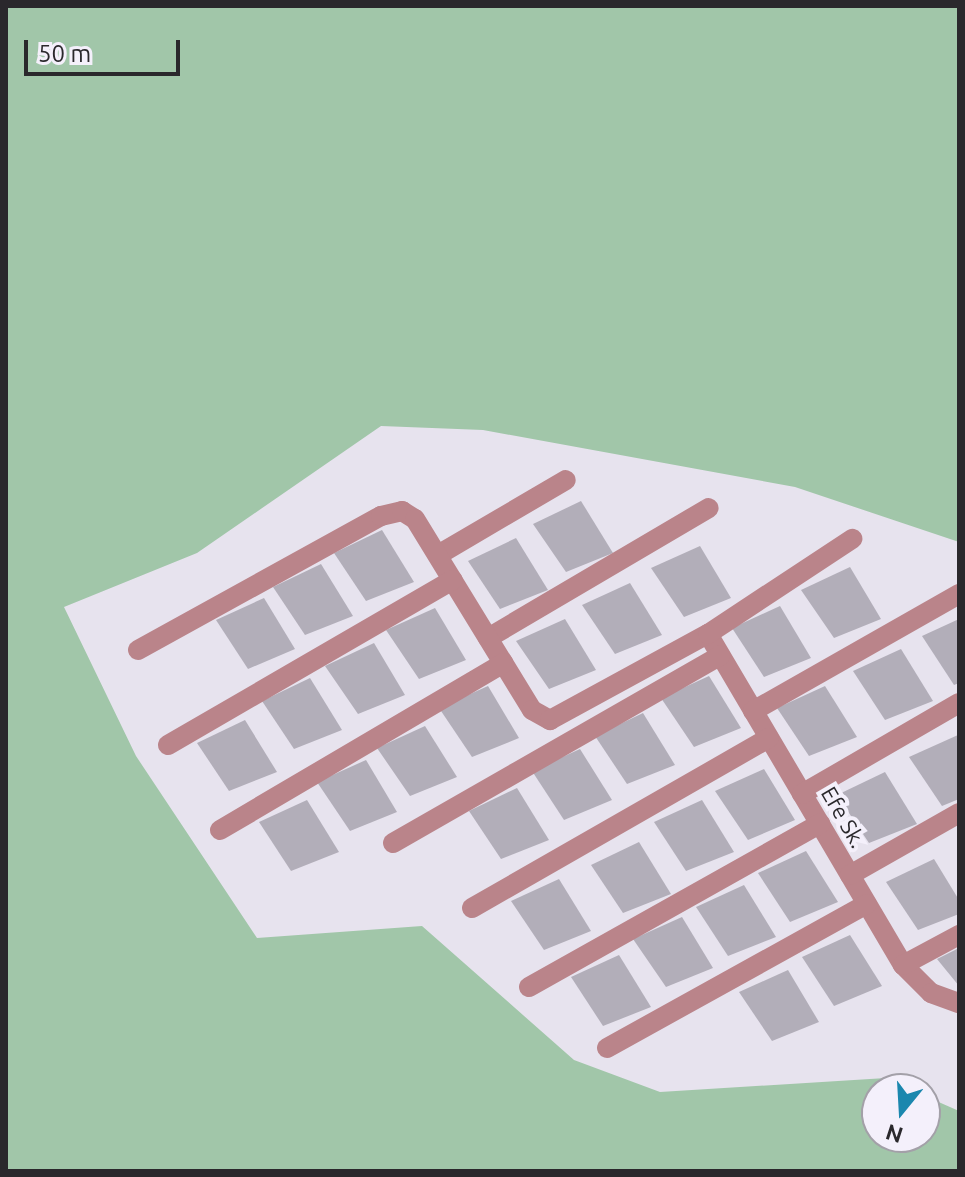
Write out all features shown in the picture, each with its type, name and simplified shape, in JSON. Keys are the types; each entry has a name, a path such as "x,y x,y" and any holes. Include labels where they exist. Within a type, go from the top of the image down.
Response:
{"street":[{"path":"438,555 566,480"},
{"path":"488,638 709,508"},
{"path":"138,650 381,516 402,511 415,519 532,710 550,720 708,634 852,539"},
{"path":"168,745 453,580"},
{"path":"753,711 959,594"},
{"name":"Efe Sk.","path":"708,634 903,965 931,993 959,1003"},
{"path":"393,843 720,656"},
{"path":"220,830 503,663"},
{"path":"802,794 959,703"},
{"path":"472,908 769,738"},
{"path":"850,875 959,813"},
{"path":"529,987 820,824"},
{"path":"607,1048 867,904"},
{"path":"903,965 959,935"}],"green space":[{"path":"6,6 959,6 959,542 795,487 483,430 381,426 197,553 64,607 136,756 257,938 422,926 574,1060 660,1092 861,1080 861,1153 941,1153 941,1103 959,1111 959,1171 6,1171"}],"building":[{"path":"581,501 613,553 566,572 533,524"},
{"path":"382,530 414,582 366,601 334,553"},
{"path":"516,538 548,590 500,609 468,561"},
{"path":"700,546 731,598 684,617 651,568"},
{"path":"321,564 353,616 305,635 273,587"},
{"path":"850,567 881,619 834,638 801,590"},
{"path":"630,583 662,635 615,654 582,605"},
{"path":"264,598 295,649 248,669 216,620"},
{"path":"780,606 811,658 764,677 732,628"},
{"path":"435,608 466,660 419,679 386,630"},
{"path":"565,619 596,670 549,689 516,641"},
{"path":"959,619 959,683 954,685 922,636"},
{"path":"374,643 405,695 358,714 325,666"},
{"path":"901,649 933,701 885,720 853,671"},
{"path":"709,676 741,728 694,747 661,698"},
{"path":"310,678 342,730 294,749 262,701"},
{"path":"488,686 519,738 472,757 439,708"},
{"path":"825,686 857,737 809,756 777,708"},
{"path":"643,713 675,765 627,784 595,736"},
{"path":"245,720 277,772 229,791 197,743"},
{"path":"425,726 457,777 410,796 377,748"},
{"path":"958,735 959,799 942,806 909,757"},
{"path":"580,749 612,800 564,820 532,771"},
{"path":"366,760 397,812 350,831 317,782"},
{"path":"764,769 795,820 748,840 715,791"},
{"path":"885,772 917,824 869,843 837,795"},
{"path":"517,788 549,840 501,859 469,811"},
{"path":"307,800 339,852 291,871 259,822"},
{"path":"702,800 734,852 686,871 654,822"},
{"path":"639,842 671,894 623,913 591,865"},
{"path":"806,851 838,902 790,922 758,873"},
{"path":"934,859 959,900 959,914 918,930 886,882"},
{"path":"559,879 591,931 544,950 511,901"},
{"path":"744,885 776,937 728,956 696,907"},
{"path":"682,917 713,968 666,987 633,939"},
{"path":"850,935 882,986 834,1006 802,957"},
{"path":"959,948 959,986 937,959"},
{"path":"619,955 651,1007 603,1026 571,977"},
{"path":"788,970 819,1022 772,1041 739,992"}]}
